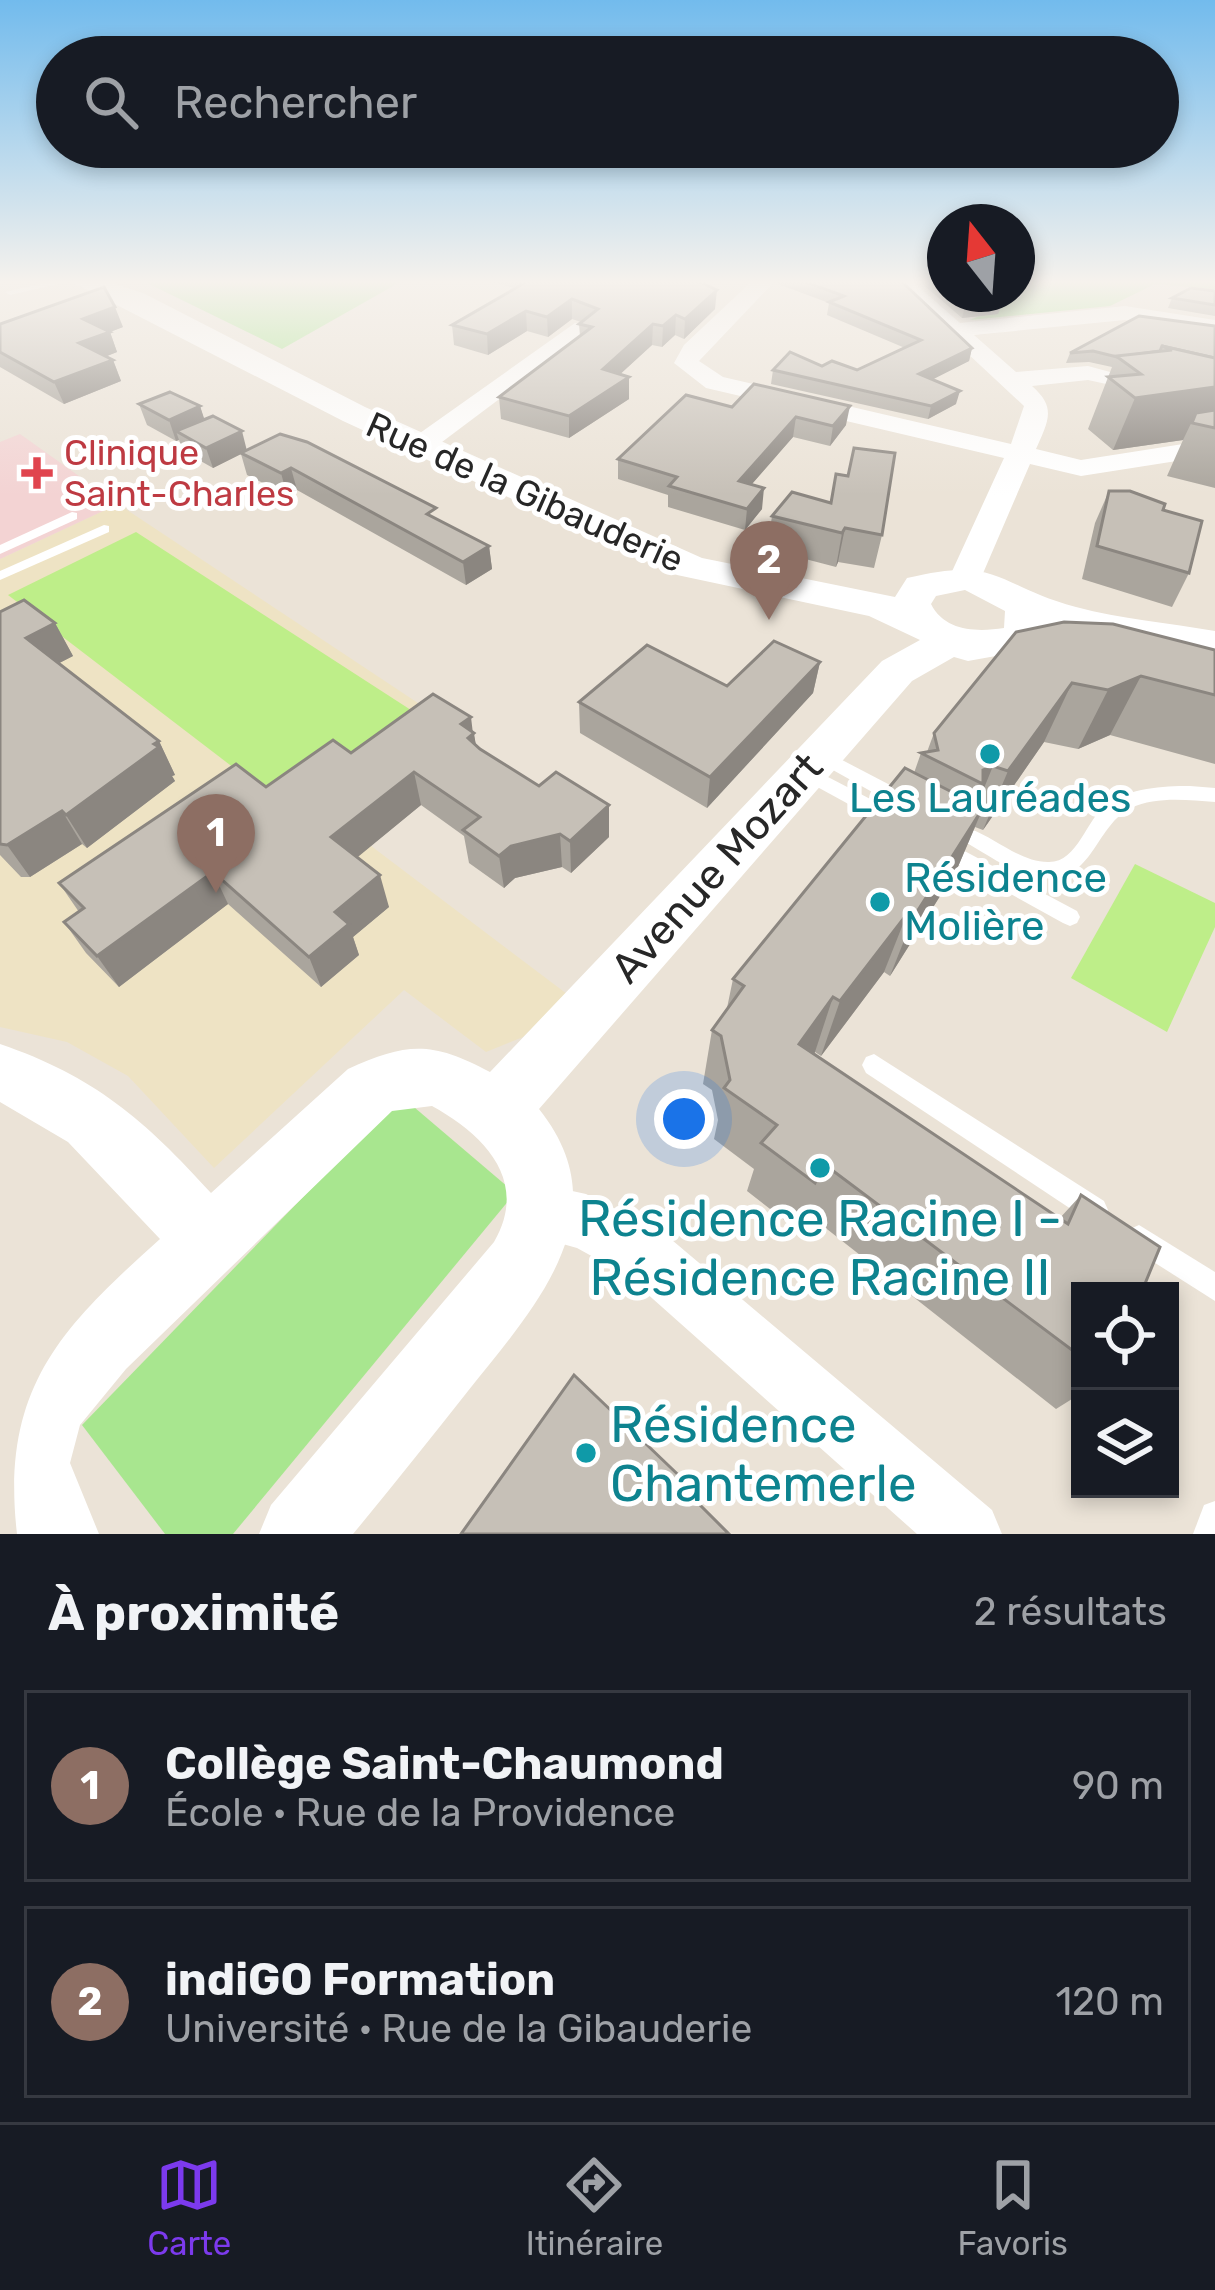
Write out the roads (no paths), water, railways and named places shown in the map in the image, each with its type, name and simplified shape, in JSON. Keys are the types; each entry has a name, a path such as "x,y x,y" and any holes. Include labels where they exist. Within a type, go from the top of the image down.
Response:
{"street":[{"name":"Rue de la Gibauderie","path":"233,353 354,414 691,567 927,620"},
{"name":"Rue de la Gibauderie","path":"243,353 429,439 729,560 927,620"},
{"path":"429,439 549,353"},
{"path":"691,353 686,363 691,370 715,383 1093,472 1215,448"},
{"path":"983,353 1037,404 1038,414 965,578 995,585 1023,615 1215,666"},
{"path":"1015,380 1088,373 1187,395"},
{"name":"Avenue Mozart","path":"498,1109 897,670 927,620 932,581 965,578"},
{"path":"927,620 988,648 1019,639 1023,615"},
{"path":"1023,615 1215,645"},
{"path":"58,1534 30,1463 47,1405 100,1343 370,1090 413,1071 448,1081 498,1109 539,1165 540,1212 532,1243 486,1310 300,1534"},
{"path":"0,1073 45,1087 82,1108 210,1244"},
{"path":"540,1212 586,1222 646,1255 968,1534"}],"lane":[{"path":"0,550 72,516"},
{"path":"0,576 104,529"},
{"path":"812,763 906,802"},
{"path":"812,763 905,827"},
{"path":"970,836 1031,866 1057,870 1077,858 1111,810 1141,797 1215,795"},
{"path":"925,838 1070,916"},
{"path":"874,1065 1215,1288"},
{"path":"1209,1534 1215,1516"}],"place":[{"name":"Clinique Saint-Charles","path":"37,473"},
{"name":"indiGO Formation","path":"769,620"},
{"name":"Les Lauréades","path":"990,754"},
{"name":"Collège Saint-Chaumond","path":"216,893"},
{"name":"Résidence Molière","path":"880,902"},
{"name":"Résidence Racine I - Résidence Racine II","path":"820,1168"},
{"name":"Résidence Chantemerle","path":"586,1453"}]}
